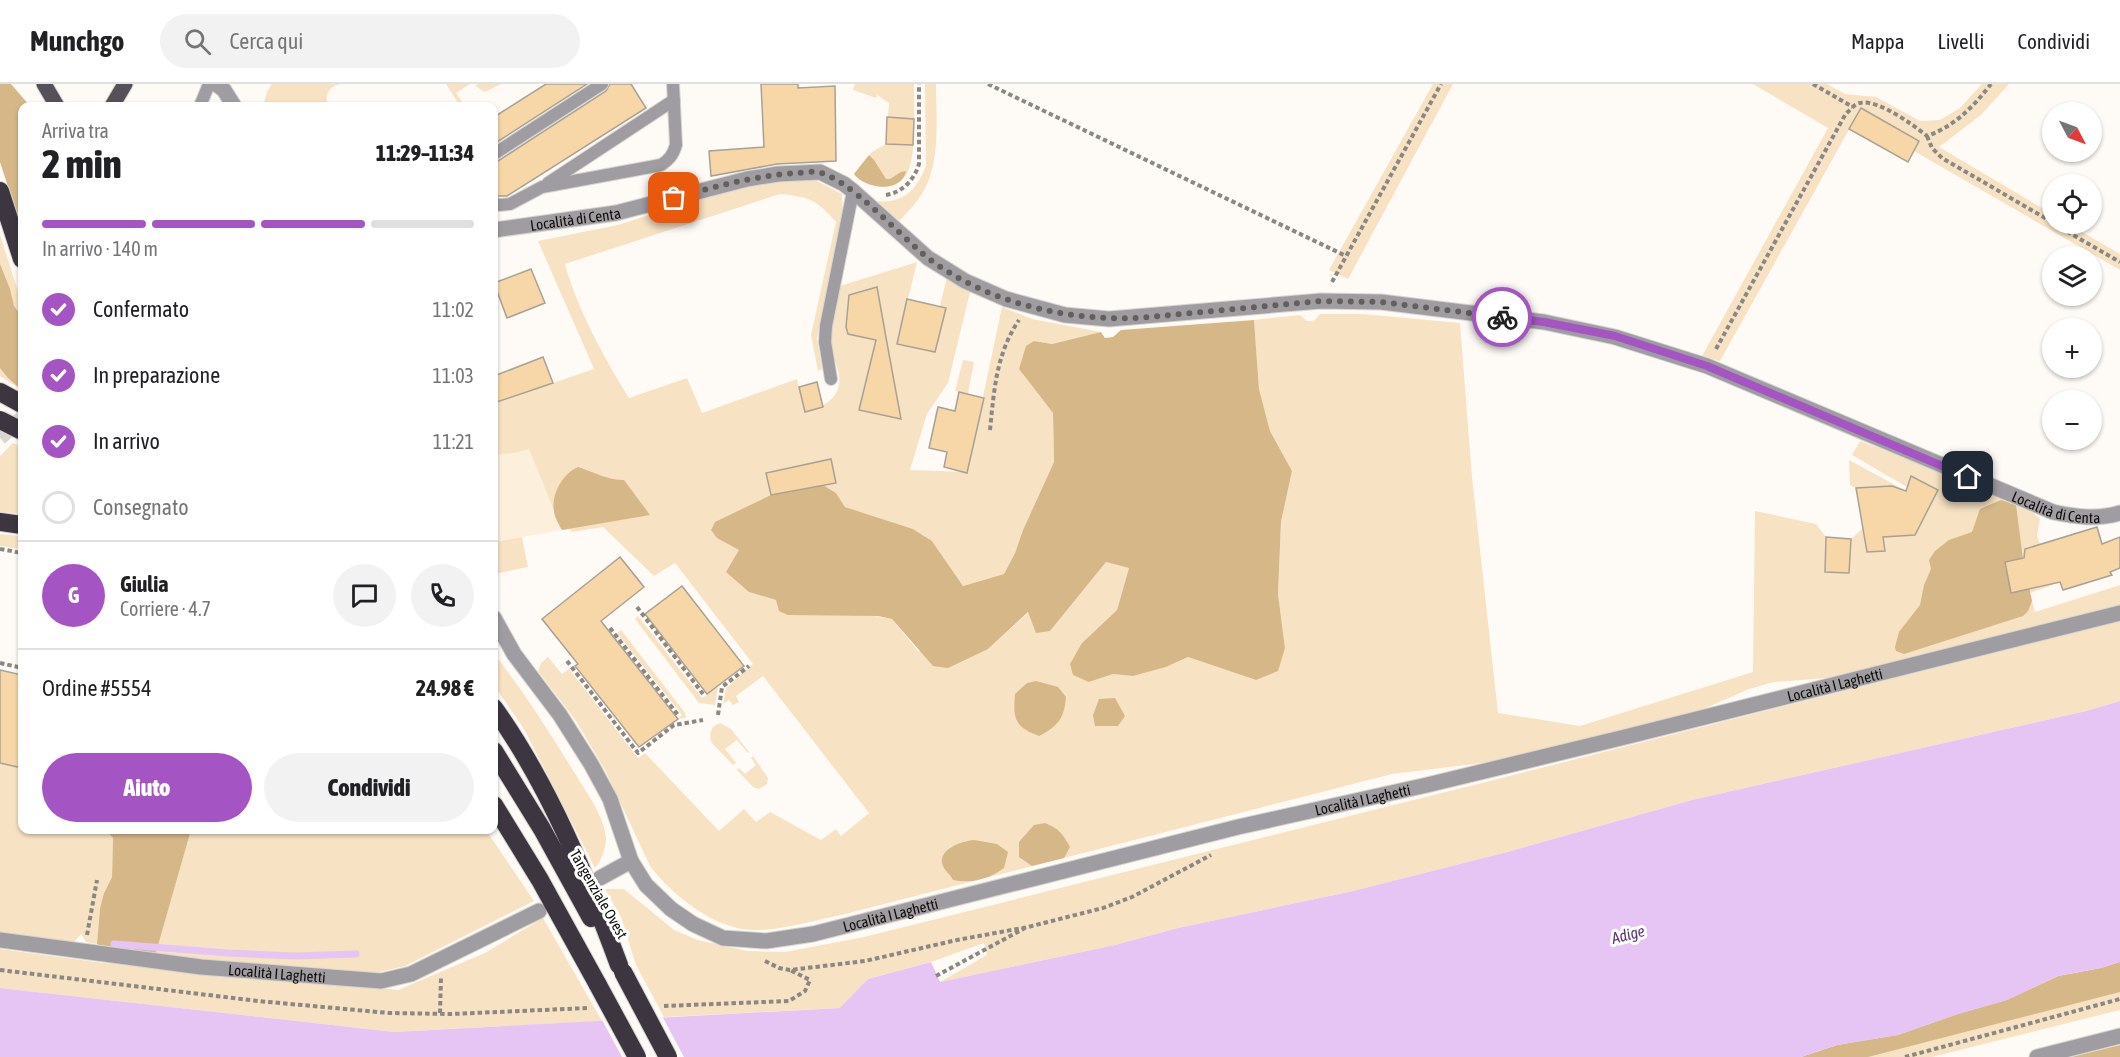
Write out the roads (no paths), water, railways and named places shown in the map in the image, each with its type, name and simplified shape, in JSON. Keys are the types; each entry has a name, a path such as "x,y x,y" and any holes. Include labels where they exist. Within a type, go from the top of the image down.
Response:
{"highway":[{"path":"0,191 18,247"},
{"path":"0,392 18,402"},
{"path":"0,420 18,429"},
{"path":"0,522 18,524"},
{"path":"498,714 511,732 555,814 594,898 621,968"},
{"name":"Tangenziale Ovest","path":"498,758 542,829 621,968 668,1057"},
{"path":"498,812 540,880 637,1057"}],"main road":[{"path":"44,84 55,102"},
{"path":"115,102 126,86"}],"street":[{"path":"224,86 232,102"},
{"name":"Località di Centa","path":"498,229 616,213 747,179 778,174 820,172 853,191 928,258 984,291 1030,305 1073,316 1108,319 1321,301 1381,302 1544,322 1615,336 1707,366 2053,512 2088,518 2101,518 2120,513"},
{"name":"Località I Laghetti","path":"498,625 514,654 560,714 591,764 610,799 631,861 646,885 671,909 693,924 723,938 766,941 813,934 1238,827 1427,785 1625,737 2120,613"},
{"path":"600,879 631,861"},
{"name":"Località I Laghetti","path":"0,940 201,967 381,981 411,974 539,911"},
{"path":"2037,1057 2120,1036"}],"lane":[{"path":"202,102 209,84"},
{"path":"498,151 602,84"},
{"path":"542,188 661,165 668,160 674,154 676,145 672,84"},
{"path":"498,205 510,204 542,188 674,100"},
{"path":"831,379 825,342 826,326 853,191"}],"water":[{"name":"Adige","path":"2120,701 2120,962 2058,976 2007,1000 1898,1035 1837,1045 1801,1057 0,1057 0,988 394,1032 840,1008 868,979 931,962 940,982 1115,945 1178,928 1353,891 1511,851 1692,800 2086,711"}],"waterway":[{"path":"114,944 295,956 356,954"}],"tunnel":[{"path":"0,438 18,422"}]}
